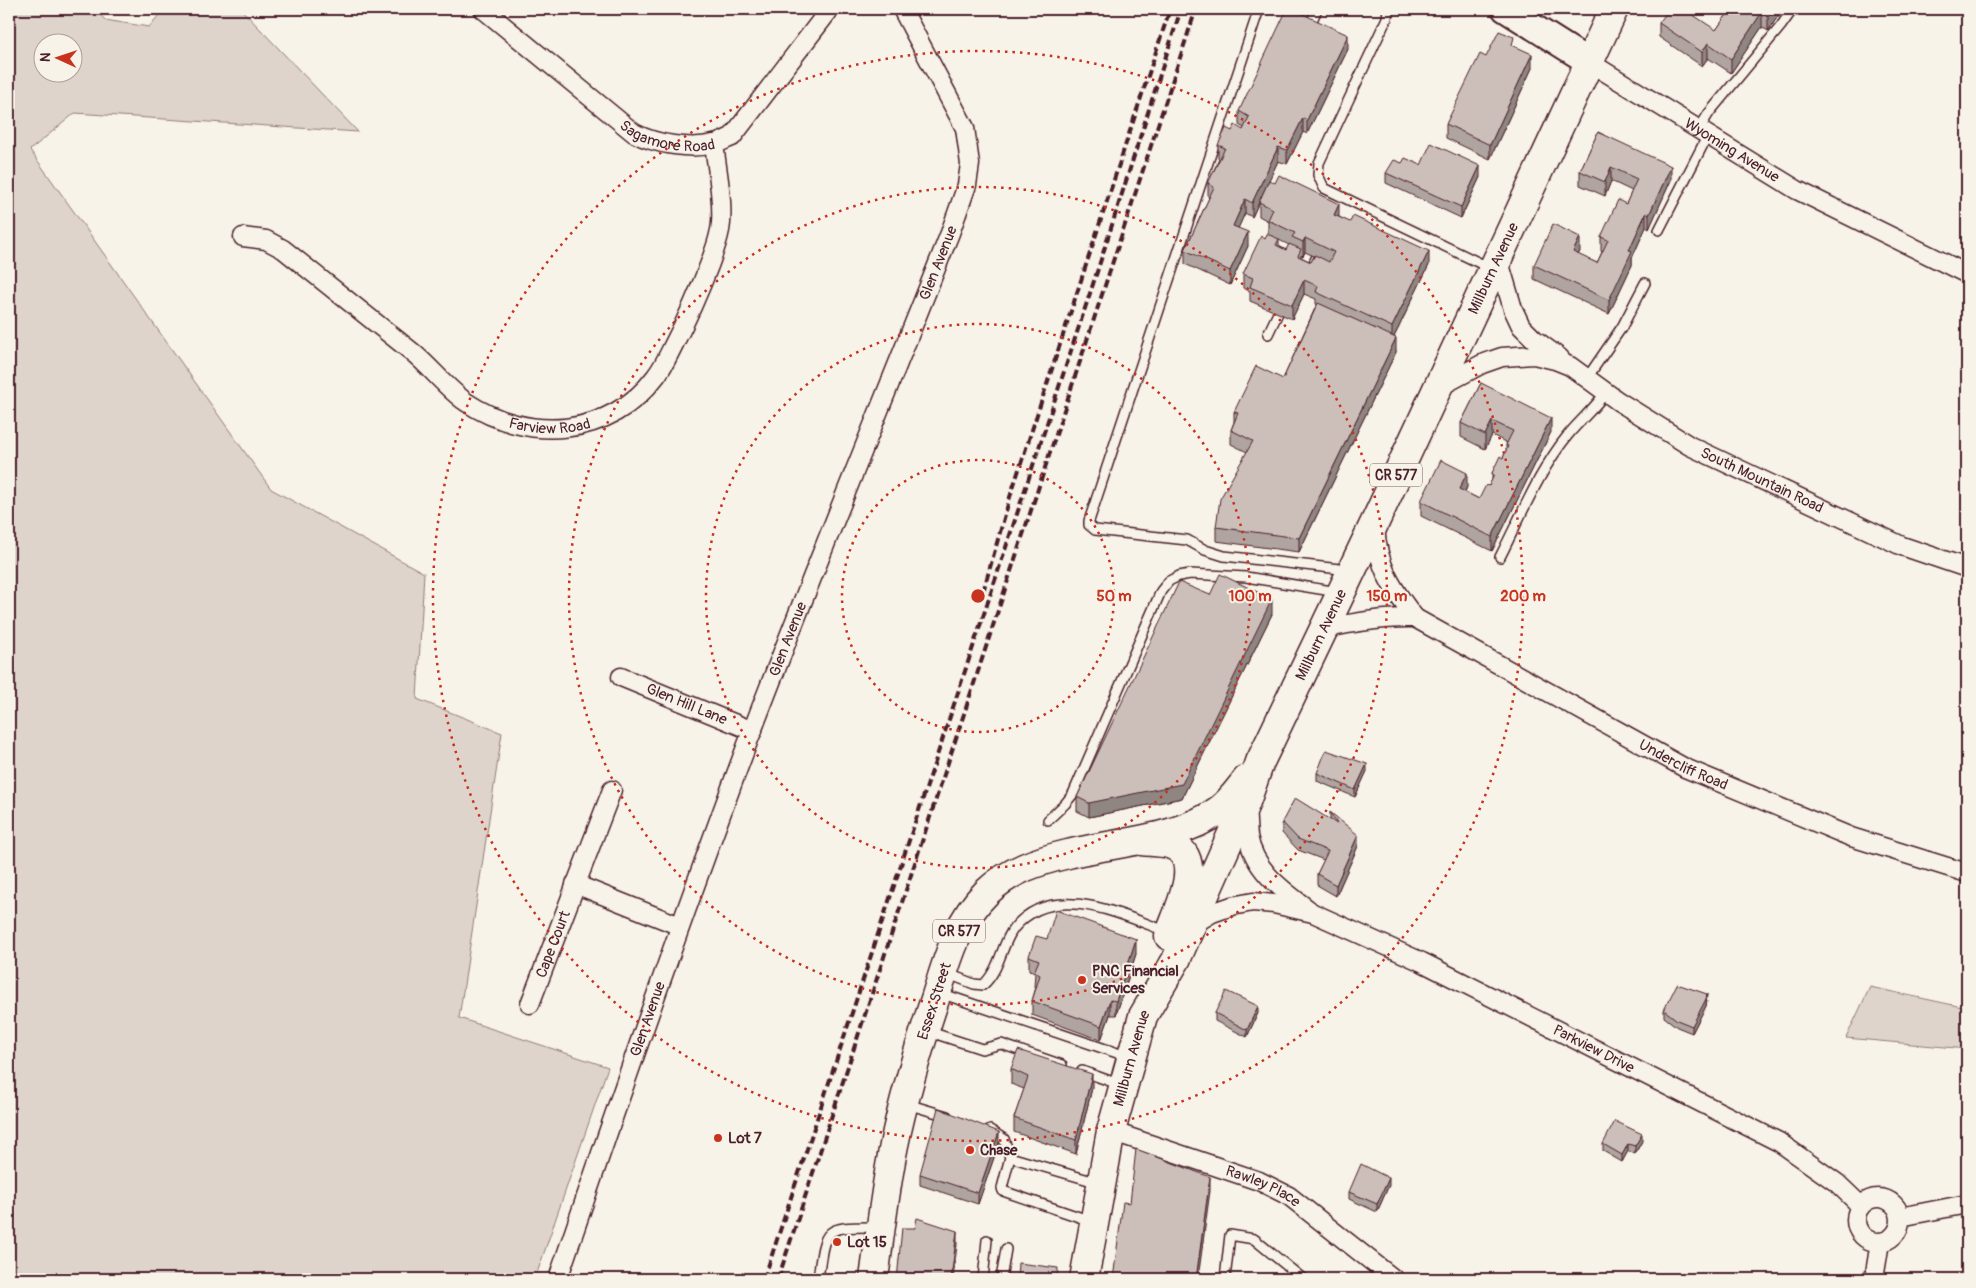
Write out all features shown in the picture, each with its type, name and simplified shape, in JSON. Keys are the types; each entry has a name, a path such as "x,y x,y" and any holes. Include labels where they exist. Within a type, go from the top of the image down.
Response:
{"main road":[{"name":"Wyoming Avenue","path":"1505,9 1589,62"},
{"name":"Millburn Avenue","path":"1084,1279 1111,1131 1144,1016 1181,929 1246,802 1260,762 1375,522 1614,9"},
{"name":"Essex Street","path":"874,1279 894,1144 940,982 954,941 971,911 988,891 1014,872 1048,858 1139,841 1182,828 1219,810 1232,798 1260,762"},
{"path":"1139,841 1169,844 1180,850 1186,858 1189,865 1188,882 1181,929"}],"street":[{"name":"Sagamore Road","path":"483,9 634,133 647,140 664,144 698,146 714,144 732,137 830,9"},
{"name":"Glen Avenue","path":"558,1279 627,1075 752,731 950,233 966,185 970,164 965,128 902,9"},
{"name":"Wyoming Avenue","path":"1589,62 1797,190 1967,274"},
{"name":"Farview Road","path":"243,237 266,240 283,249 414,353 464,400 476,408 499,419 523,426 551,429 580,426 619,410 649,384 666,360 694,305 715,249 721,225 720,195 714,144"},
{"name":"South Mountain Road","path":"1507,240 1501,268 1513,310 1521,326 1534,339 1606,392 1699,450 1902,546 1967,568"},
{"name":"South Mountain Road","path":"1437,388 1482,364 1502,357 1534,355 1570,366"},
{"name":"Undercliff Road","path":"1375,522 1377,547 1381,562 1395,591 1415,618 1684,768 1851,837 1967,873"},
{"name":"Undercliff Road","path":"1323,629 1370,619 1391,617 1415,618"},
{"name":"Glen Hill Lane","path":"621,677 752,731"},
{"name":"Cape Court","path":"530,1004 612,790"},
{"name":"Parkview Drive","path":"1246,802 1248,836 1255,858 1262,870 1313,914"},
{"path":"576,884 680,926"},
{"name":"Parkview Drive","path":"1181,929 1232,906 1253,902 1274,904 1313,914 1422,962 1778,1142 1837,1183 1861,1206"},
{"name":"Rawley Place","path":"1111,1131 1259,1182 1289,1196 1394,1279"},
{"path":"1881,1197 1894,1204 1900,1217 1898,1231 1893,1236 1880,1242 1866,1239 1857,1227 1856,1220 1861,1206 1873,1198 1881,1197"},
{"path":"1900,1217 1967,1204"},
{"path":"1874,1279 1880,1242"}],"lane":[{"path":"1259,9 1089,525 1095,530 1187,540 1206,550 1224,556 1346,581"},
{"path":"1308,30 1317,9"},
{"path":"1388,9 1387,18 1319,163 1318,175 1324,188 1334,197 1493,270"},
{"path":"1659,230 1703,132 1709,114 1794,9"},
{"path":"1298,270 1307,253"},
{"path":"1587,378 1622,327 1646,282"},
{"path":"1268,334 1278,313"},
{"path":"1500,557 1544,472 1568,436 1596,407 1606,392"},
{"path":"1048,820 1073,794 1161,591 1169,581 1179,576 1190,574 1346,581"},
{"path":"940,982 983,985 990,979 1014,929 1032,914 1048,906 1074,902 1181,929"},
{"path":"940,982 1132,1058"},
{"path":"925,1030 982,1049 1001,1044 1124,1086"},
{"path":"905,1104 959,1120"},
{"path":"977,1126 995,1131 1004,1139 1010,1157 1002,1192 1093,1222"},
{"path":"1010,1157 1100,1184"},
{"path":"818,1279 822,1249 826,1236 834,1229 843,1227 881,1227"},
{"path":"1225,1279 1230,1235 1254,1239 1303,1279"},
{"path":"983,1279 987,1240"},
{"path":"1001,1279 1006,1249"}],"shaded area":[{"path":"9,9 95,9 105,20 149,27 164,9 241,9 358,132 75,113 30,150 271,489 424,573 417,699 502,733 459,1018 608,1067 535,1279 9,1279"},
{"path":"1870,987 1967,1008 1967,1049 1846,1038"}],"building":[{"path":"1287,9 1292,9 1348,35 1307,120 1303,118 1287,150 1278,147 1252,203 1245,199 1233,226 1248,232 1230,271 1185,250 1214,187 1208,183 1225,148 1218,145 1226,128 1232,131 1235,125 1243,130 1249,117 1239,111"},
{"path":"1669,9 1684,9 1716,30 1731,9 1773,9 1768,17 1762,12 1731,59 1708,43 1702,52 1659,23"},
{"path":"1499,31 1514,37 1512,45 1532,54 1490,145 1446,124 1480,54 1486,57"},
{"path":"1598,132 1671,166 1649,215 1646,213 1629,250 1632,251 1609,300 1534,265 1553,224 1580,237 1573,252 1597,263 1608,240 1601,237 1618,200 1626,204 1637,179 1611,167 1605,182 1580,171"},
{"path":"1431,143 1480,166 1461,207 1386,173 1394,160 1402,163 1405,158 1421,165"},
{"path":"1279,175 1339,204 1334,215 1350,222 1353,216 1429,251 1392,327 1316,292 1318,286 1304,280 1292,305 1250,287 1253,278 1243,274 1261,236 1265,239 1267,234 1279,239 1276,245 1286,250 1289,244 1301,249 1298,256 1311,262 1315,255 1329,262 1334,252 1305,238 1303,242 1292,237 1295,233 1268,220 1273,209 1259,202 1269,180 1275,183"},
{"path":"1318,303 1396,338 1299,538 1216,527 1220,499 1253,441 1231,430 1238,413 1234,412 1256,366 1283,379"},
{"path":"1481,383 1551,418 1492,537 1421,501 1441,460 1467,473 1459,489 1479,499 1486,485 1489,486 1494,475 1492,473 1500,456 1503,458 1508,446 1506,445 1513,431 1492,421 1485,435 1461,423"},
{"path":"1220,574 1272,599 1182,784 1089,803 1077,797 1179,582 1210,595"},
{"path":"1326,750 1367,764 1355,790 1317,773"},
{"path":"1295,798 1337,824 1330,812 1358,835 1336,885 1317,874 1328,851 1298,839 1282,822"},
{"name":"PNC Financial Services","path":"1056,910 1136,939 1116,1001 1110,1000 1101,1026 1032,1001 1040,975 1034,972 1039,960 1029,956 1036,936 1047,939"},
{"path":"1677,984 1707,994 1692,1026 1677,1020 1664,1010"},
{"path":"1226,991 1258,1006 1247,1030 1215,1013"},
{"path":"1018,1050 1092,1074 1076,1140 1014,1118 1028,1077 1011,1069"},
{"path":"938,1108 999,1132 978,1193 920,1174"},
{"path":"1615,1121 1642,1134 1635,1146 1628,1144 1622,1155 1603,1144"},
{"path":"1136,1149 1210,1177 1196,1279 1113,1279 1123,1202 1130,1203"},
{"path":"1361,1164 1389,1178 1377,1204 1349,1192"},
{"path":"917,1218 957,1231 951,1279 897,1279 902,1228 915,1228"},
{"path":"1018,1263 1058,1268 1057,1279 1017,1279"}],"railway":[{"path":"983,592 1010,497 1170,9"},
{"path":"764,1279 1096,275 1181,9"},
{"path":"778,1279 1196,9"}],"place":[{"name":"PNC Financial Services","path":"1082,980"},
{"name":"Lot 7","path":"718,1138"},
{"name":"Chase","path":"970,1150"},
{"name":"Lot 15","path":"837,1242"}]}
